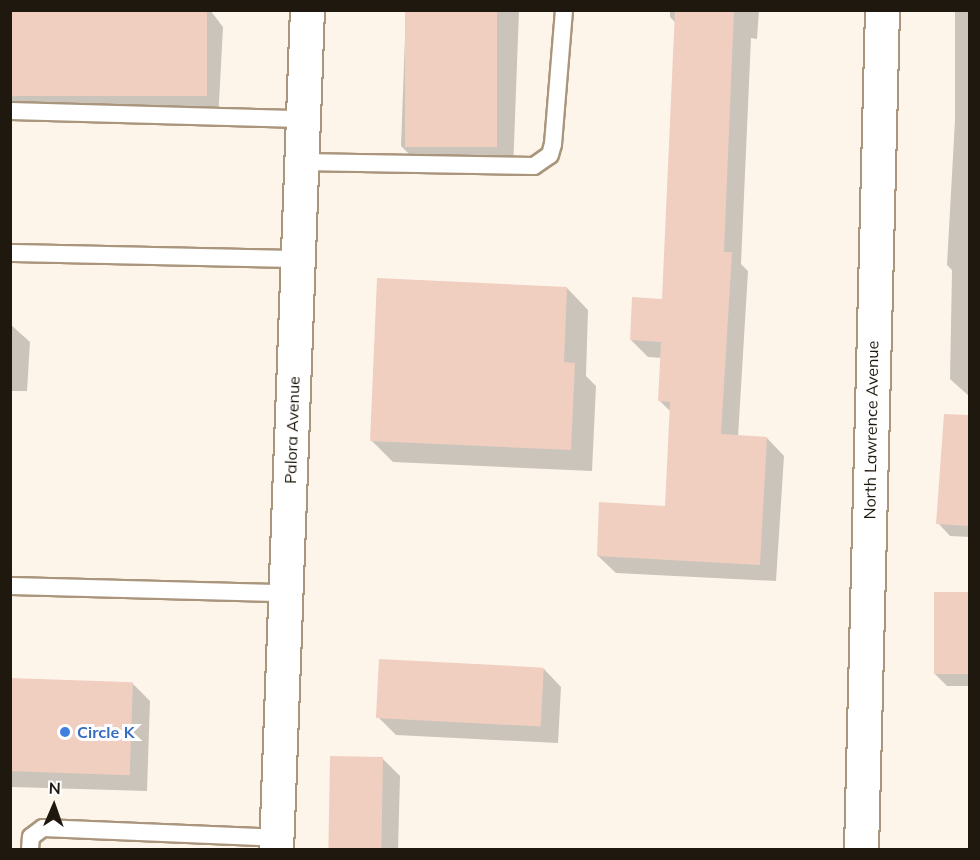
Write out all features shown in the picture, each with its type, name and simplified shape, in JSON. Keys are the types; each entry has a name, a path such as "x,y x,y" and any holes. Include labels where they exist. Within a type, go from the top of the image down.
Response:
{"street":[{"name":"Palora Avenue","path":"277,844 307,10"},
{"name":"North Lawrence Avenue","path":"861,849 882,10"}],"lane":[{"path":"301,162 534,166 550,155 553,144 564,10"},
{"path":"10,111 302,119"},
{"path":"10,253 297,259"},
{"path":"10,586 286,593"},
{"path":"30,849 31,837 42,828 183,842 277,844"}],"building":[{"path":"10,10 207,10 207,96 10,96"},
{"path":"405,10 497,10 497,147 405,147"},
{"path":"675,10 734,10 724,252 732,252 721,434 767,437 760,565 597,556 599,502 665,506 670,402 658,401 661,342 630,340 632,297 662,299"},
{"path":"377,278 567,287 564,362 575,363 571,450 370,441"},
{"path":"944,414 969,415 969,526 936,524"},
{"path":"934,592 969,592 969,674 934,674"},
{"path":"379,659 544,668 541,727 376,718"},
{"path":"10,678 133,682 130,775 10,771"},
{"path":"330,756 383,757 381,850 328,849"}],"place":[{"name":"Circle K","path":"65,732"}]}
